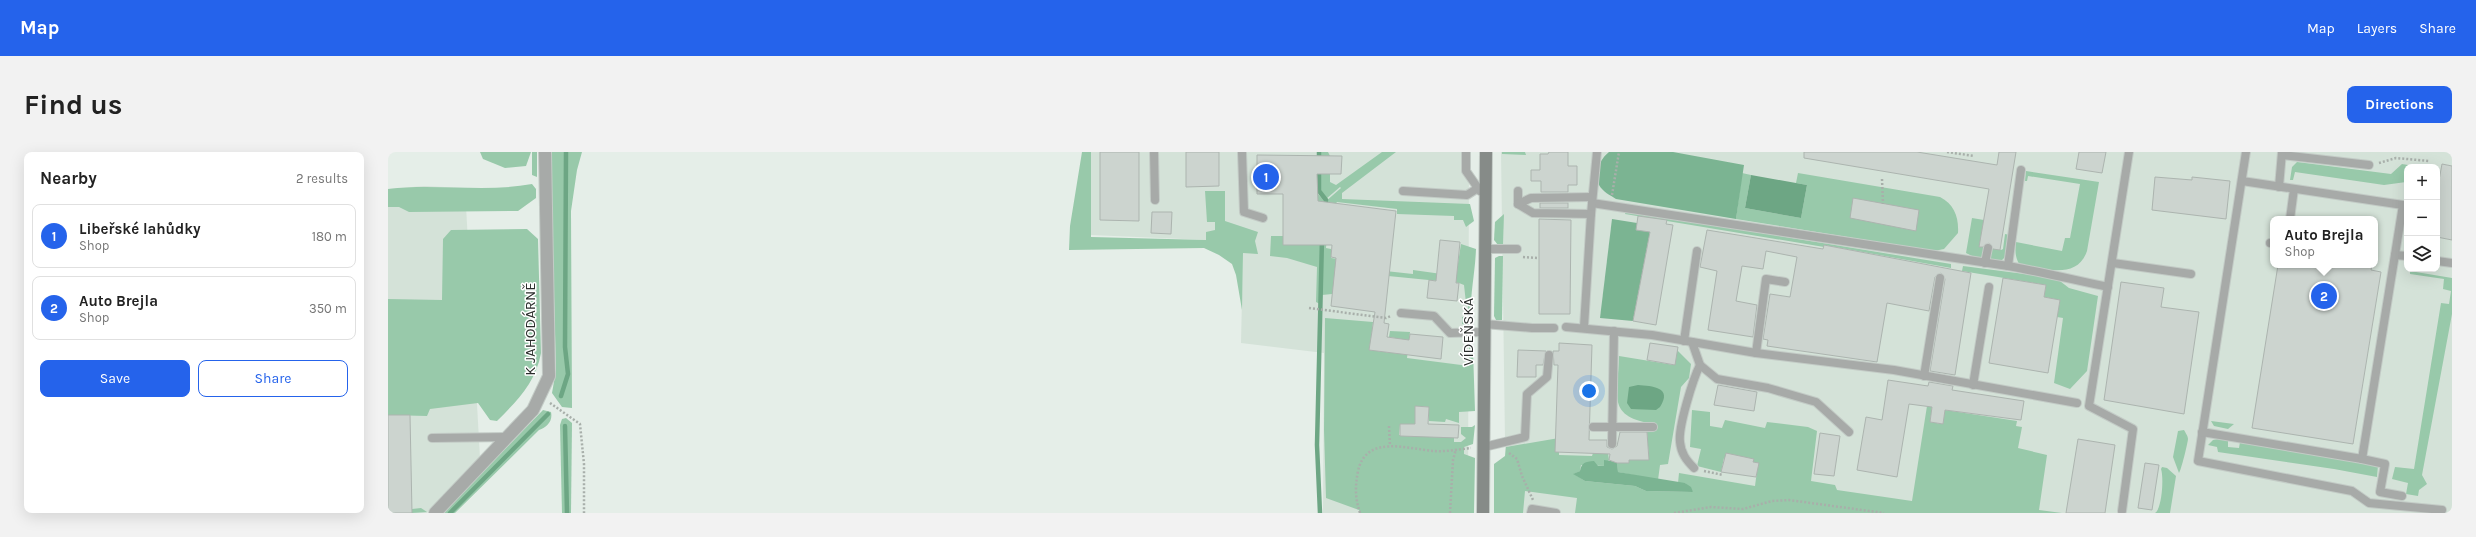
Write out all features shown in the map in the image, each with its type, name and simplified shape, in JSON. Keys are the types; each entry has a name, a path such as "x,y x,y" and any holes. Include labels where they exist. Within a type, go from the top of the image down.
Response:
{"main road":[{"name":"VÍDEŇSKÁ","path":"1483,513 1486,152"}],"street":[{"name":"K JAHODÁRNĚ","path":"435,513 533,410 549,376 545,152"}],"lane":[{"path":"1154,152 1154,200"},
{"path":"1242,152 1244,212 1263,218"},
{"path":"1466,152 1466,171 1485,198"},
{"path":"1584,328 1592,200 1597,152"},
{"path":"2122,512 2133,429 2089,406 2113,263 2129,152"},
{"path":"2246,152 2198,461 2352,491 2369,504 2442,510"},
{"path":"2279,186 2282,154 2369,165"},
{"path":"2008,266 2021,170"},
{"path":"2242,181 2403,205 2362,459"},
{"path":"1403,191 1467,195 1478,188"},
{"path":"2290,216 2294,189"},
{"path":"1518,191 1518,204"},
{"path":"1518,204 1531,198 1592,200 1610,206 1985,264 2008,266 2060,275 2071,280 2108,287"},
{"path":"1518,204 1533,213 1591,214"},
{"path":"1985,264 1988,248"},
{"path":"1484,249 1517,249"},
{"path":"1697,251 1688,342 1700,365 1717,379 1768,388 1816,402 1849,432"},
{"path":"2395,255 2404,256"},
{"path":"2440,261 2452,263"},
{"path":"2113,263 2191,274"},
{"path":"1924,376 1940,278"},
{"path":"1756,353 1766,279 1785,282"},
{"path":"1973,385 1989,287"},
{"path":"1401,313 1434,316 1450,333 1484,328 1554,328"},
{"path":"1566,327 1614,331 1756,353 1894,370 2077,403"},
{"path":"1612,444 1614,331"},
{"path":"1484,447 1525,438 1527,394 1547,377 1549,355"},
{"path":"1694,468 1684,458 1680,441 1691,382 1700,365"},
{"path":"1593,427 1653,427"},
{"path":"2202,432 2385,464 2380,492 2402,496"},
{"path":"432,438 507,437"},
{"path":"1531,513 1532,509 1556,513"}],"path":[{"path":"1610,206 1619,152"},
{"path":"1947,152 1974,156"},
{"path":"2369,165 2396,158 2429,161"},
{"path":"1882,179 1883,204"},
{"path":"1530,258 1538,258"},
{"path":"1309,308 1386,318 1401,313"},
{"path":"558,409 580,424 584,464 584,513"},
{"path":"1389,426 1390,446"},
{"path":"1497,444 1503,451 1515,455 1517,458 1522,476 1535,504"},
{"path":"1360,513 1355,498 1356,484 1364,455 1376,447 1390,446 1436,451 1484,447"},
{"path":"1450,513 1453,460 1456,449"},
{"path":"1694,468 1723,475"},
{"path":"1674,513 1711,507 1743,509 1772,501 1789,500 1884,513"}],"shaded area":[{"path":"480,152 531,152 526,166 505,168 483,159"},
{"path":"532,152 537,152 537,177 532,175"},
{"path":"550,152 582,152 577,170 571,211 572,408 562,407 552,393 556,370"},
{"path":"1082,152 1091,152 1091,237 1206,240 1206,232 1215,230 1215,222 1207,222 1205,191 1225,191 1225,221 1258,232 1255,241 1258,254 1243,253 1242,310 1236,275 1232,264 1219,255 1204,248 1069,250 1070,226"},
{"path":"1091,152 1469,152 1468,513 1323,513 1324,353 1241,343 1243,252 1206,240 1091,235"},
{"path":"1320,152 1328,152 1330,156 1330,182 1336,185 1382,152 1396,152 1342,193 1342,199 1470,204 1474,221 1466,227 1463,220 1454,220 1454,216 1397,214 1397,209 1337,202 1329,213 1326,248 1331,249 1331,258 1376,265 1376,270 1413,274 1413,270 1456,276 1461,244 1476,249 1471,306 1471,325 1462,324 1462,317 1468,317 1468,304 1466,303 1464,285 1459,283 1368,274 1332,294 1322,295 1322,305 1316,302 1317,267 1287,258 1270,256 1271,236 1283,236 1283,245 1318,244 1317,193 1325,202 1341,188 1340,187 1326,199 1321,192"},
{"path":"1501,152 2452,152 2452,513 1506,513"},
{"path":"1502,152 1525,152 1526,155 1502,154"},
{"path":"1609,152 1673,152 1744,165 1736,219 1616,199 1602,190 1597,176 1603,158"},
{"path":"2297,162 2391,174 2402,164 2404,164 2404,182 2384,185 2295,172 2293,180 2290,180 2292,167"},
{"path":"2026,171 2099,182 2087,251 2082,260 2075,266 2067,269 2048,270 2019,264 2015,248 2016,242 2062,251 2065,238 2070,238 2080,184 2028,176 2027,181 2025,181"},
{"path":"1742,173 1751,175 1745,208 1801,218 1807,185 1796,183 1798,173 1940,197 1949,203 1955,212 1958,222 1958,233 1944,249 1934,251 1736,219"},
{"path":"1751,175 1807,185 1801,218 1745,208"},
{"path":"532,184 536,189 536,198 518,211 409,212 399,207 388,207 388,189 406,187 496,188"},
{"path":"424,186 465,188 480,458 427,513 388,513 388,189"},
{"path":"1626,211 1951,264 1951,268 1824,245 1824,247 1625,214"},
{"path":"1504,214 1503,244 1498,245 1494,240 1495,222"},
{"path":"1972,218 1984,220 1980,245 2001,250 2003,249 2005,234 2010,235 2006,256 2000,262 1976,258 1966,253"},
{"path":"1612,219 1637,223 1650,232 1633,321 1600,318"},
{"path":"527,229 538,239 541,353 535,373 525,390 497,421 490,420 478,403 430,409 427,416 388,415 388,299 442,300 443,239 451,230"},
{"path":"1503,256 1502,320 1496,320 1494,316 1495,258"},
{"path":"1963,266 2056,278 2069,288 2098,296 2087,371 2070,389 2054,383 2063,318 2057,317 2060,300 2044,297 2046,285 1962,271"},
{"path":"2410,272 2416,272 2452,278 2452,314 2422,475 2427,484 2419,490 2418,496 2406,494 2408,483 2392,479 2395,467 2414,469 2441,303 2449,304 2451,291 2443,289 2444,279 2410,274"},
{"path":"1325,318 1373,322 1370,350 1393,353 1395,338 1389,337 1390,331 1410,332 1407,358 1469,366 1469,345 1473,350 1475,411 1459,412 1459,423 1446,419 1445,422 1429,421 1429,407 1416,406 1415,424 1400,424 1399,435 1454,436 1454,442 1461,442 1466,438 1461,434 1461,427 1472,427 1475,425 1473,444 1464,447 1464,454 1475,458 1474,513 1360,513 1359,510 1326,498 1324,430"},
{"path":"1677,350 1691,364 1689,378 1681,387 1668,464 1660,465 1658,480 1618,472 1617,463 1629,463 1629,460 1649,460 1647,431 1656,431 1655,424 1639,421 1629,416 1622,410 1618,403 1619,356 1674,365"},
{"path":"1638,385 1655,387 1662,392 1664,395 1660,407 1656,410 1631,409 1627,403 1629,387"},
{"path":"1927,406 1932,407 1930,422 1942,424 1945,410 2017,421 2016,426 2022,427 2018,448 2047,455 2039,510 2062,513 1575,513 1577,498 1525,491 1523,513 1494,513 1494,464 1505,456 1506,447 1559,438 1559,455 1592,456 1593,453 1608,453 1609,460 1604,466 1581,465 1580,471 1574,474 1585,481 1635,486 1646,491 1693,492 1685,483 1678,483 1679,473 1755,486 1758,463 1724,458 1721,472 1697,466 1701,449 1690,447 1692,410 1710,412 1710,426 1722,428 1725,420 1765,428 1767,422 1808,427 1817,431 1811,481 1835,485 1837,490 1912,501"},
{"path":"543,410 551,412 551,418 547,425 539,430 455,513 443,513"},
{"path":"566,418 572,423 571,513 562,513 560,425 562,419"},
{"path":"2211,421 2234,424 2228,429 2214,426"},
{"path":"2184,430 2188,439 2179,473 2173,457 2178,431"},
{"path":"2213,440 2228,440 2228,447 2239,448 2240,442 2378,465 2377,477 2334,469 2218,452 2217,447 2208,445"},
{"path":"1604,460 1617,462 1618,472 1685,483 1691,487 1693,492 1646,491 1635,486 1585,481 1573,474 1580,471 1583,464 1586,462 1594,461 1598,466 1604,466"},
{"path":"2162,467 2167,468 2176,476 2170,513 2155,513 2161,499"},
{"path":"421,508 427,512 412,513 412,509"}],"building":[{"path":"1100,152 1139,152 1139,221 1100,220"},
{"path":"1186,152 1219,152 1219,186 1186,187"},
{"path":"1549,152 1568,152 1568,166 1577,166 1577,185 1568,185 1568,192 1541,192 1541,181 1531,181 1531,170 1540,170 1540,154 1548,154"},
{"path":"1804,152 1917,152 1997,165 1999,152 2016,152 2000,250 1993,249 1989,243 1983,247 1979,247 1989,189 1804,158"},
{"path":"2079,152 2106,152 2102,173 2076,169"},
{"path":"1257,155 1342,156 1341,174 1317,174 1318,201 1396,211 1384,323 1389,324 1387,337 1409,340 1410,334 1443,337 1441,359 1369,350 1375,312 1331,306 1336,258 1331,257 1332,245 1283,245 1283,194 1257,194"},
{"path":"2442,164 2452,166 2452,240 2440,238 2440,175"},
{"path":"2155,177 2192,180 2192,177 2230,181 2226,219 2152,210"},
{"path":"1853,198 1919,210 1916,231 1850,218"},
{"path":"1540,203 1568,203 1568,208 1540,208"},
{"path":"1152,212 1172,212 1171,234 1151,233"},
{"path":"1638,216 1667,220 1666,224 1673,225 1656,325 1633,321 1650,232 1636,230"},
{"path":"1539,219 1571,220 1570,314 1539,314"},
{"path":"1707,230 1823,249 1824,245 1971,273 1955,375 1930,371 1945,279 1941,273 1935,277 1929,311 1887,303 1877,362 1767,346 1768,340 1763,339 1770,294 1790,297 1797,257 1766,251 1763,269 1742,266 1736,301 1757,305 1753,337 1708,330 1717,271 1700,267"},
{"path":"1440,240 1460,242 1456,283 1459,283 1457,301 1427,298 1429,280 1436,281"},
{"path":"2278,268 2371,268 2371,270 2381,272 2353,444 2252,428"},
{"path":"2003,278 2046,285 2044,297 2060,300 2048,373 1989,363"},
{"path":"2121,282 2164,288 2161,307 2199,312 2184,414 2104,400"},
{"path":"1559,343 1592,345 1589,440 1607,440 1607,447 1612,449 1617,446 1620,432 1647,432 1649,460 1629,460 1629,463 1617,463 1609,460 1610,454 1555,452 1558,365 1554,365 1553,351 1559,351"},
{"path":"1650,343 1678,347 1675,365 1647,360"},
{"path":"1518,350 1546,351 1543,365 1536,365 1536,377 1517,377"},
{"path":"1888,380 1928,386 1929,382 1953,386 1952,390 2024,401 2021,420 1945,410 1943,424 1930,422 1932,407 1909,404 1897,477 1857,470 1866,417 1882,420"},
{"path":"1718,385 1757,392 1754,411 1714,405"},
{"path":"1415,406 1429,407 1428,424 1459,425 1458,438 1400,436 1400,424 1415,424"},
{"path":"388,415 410,415 412,513 388,513"},
{"path":"1820,433 1840,436 1834,476 1814,474"},
{"path":"2078,439 2115,445 2105,513 2066,513"},
{"path":"1726,453 1754,459 1753,462 1759,463 1756,477 1721,472"},
{"path":"2145,463 2159,465 2152,510 2138,508"}],"waterway":[{"path":"561,396 568,374 565,347 566,152"},
{"path":"1319,152 1319,162"},
{"path":"1319,169 1319,191 1326,200 1325,208"},
{"path":"1320,513 1317,445 1322,239"},
{"path":"450,513 548,414"},
{"path":"565,426 567,513"}],"place":[{"name":"Libeřské lahůdky","path":"1266,177"},
{"name":"Auto Brejla","path":"2324,296"}]}
